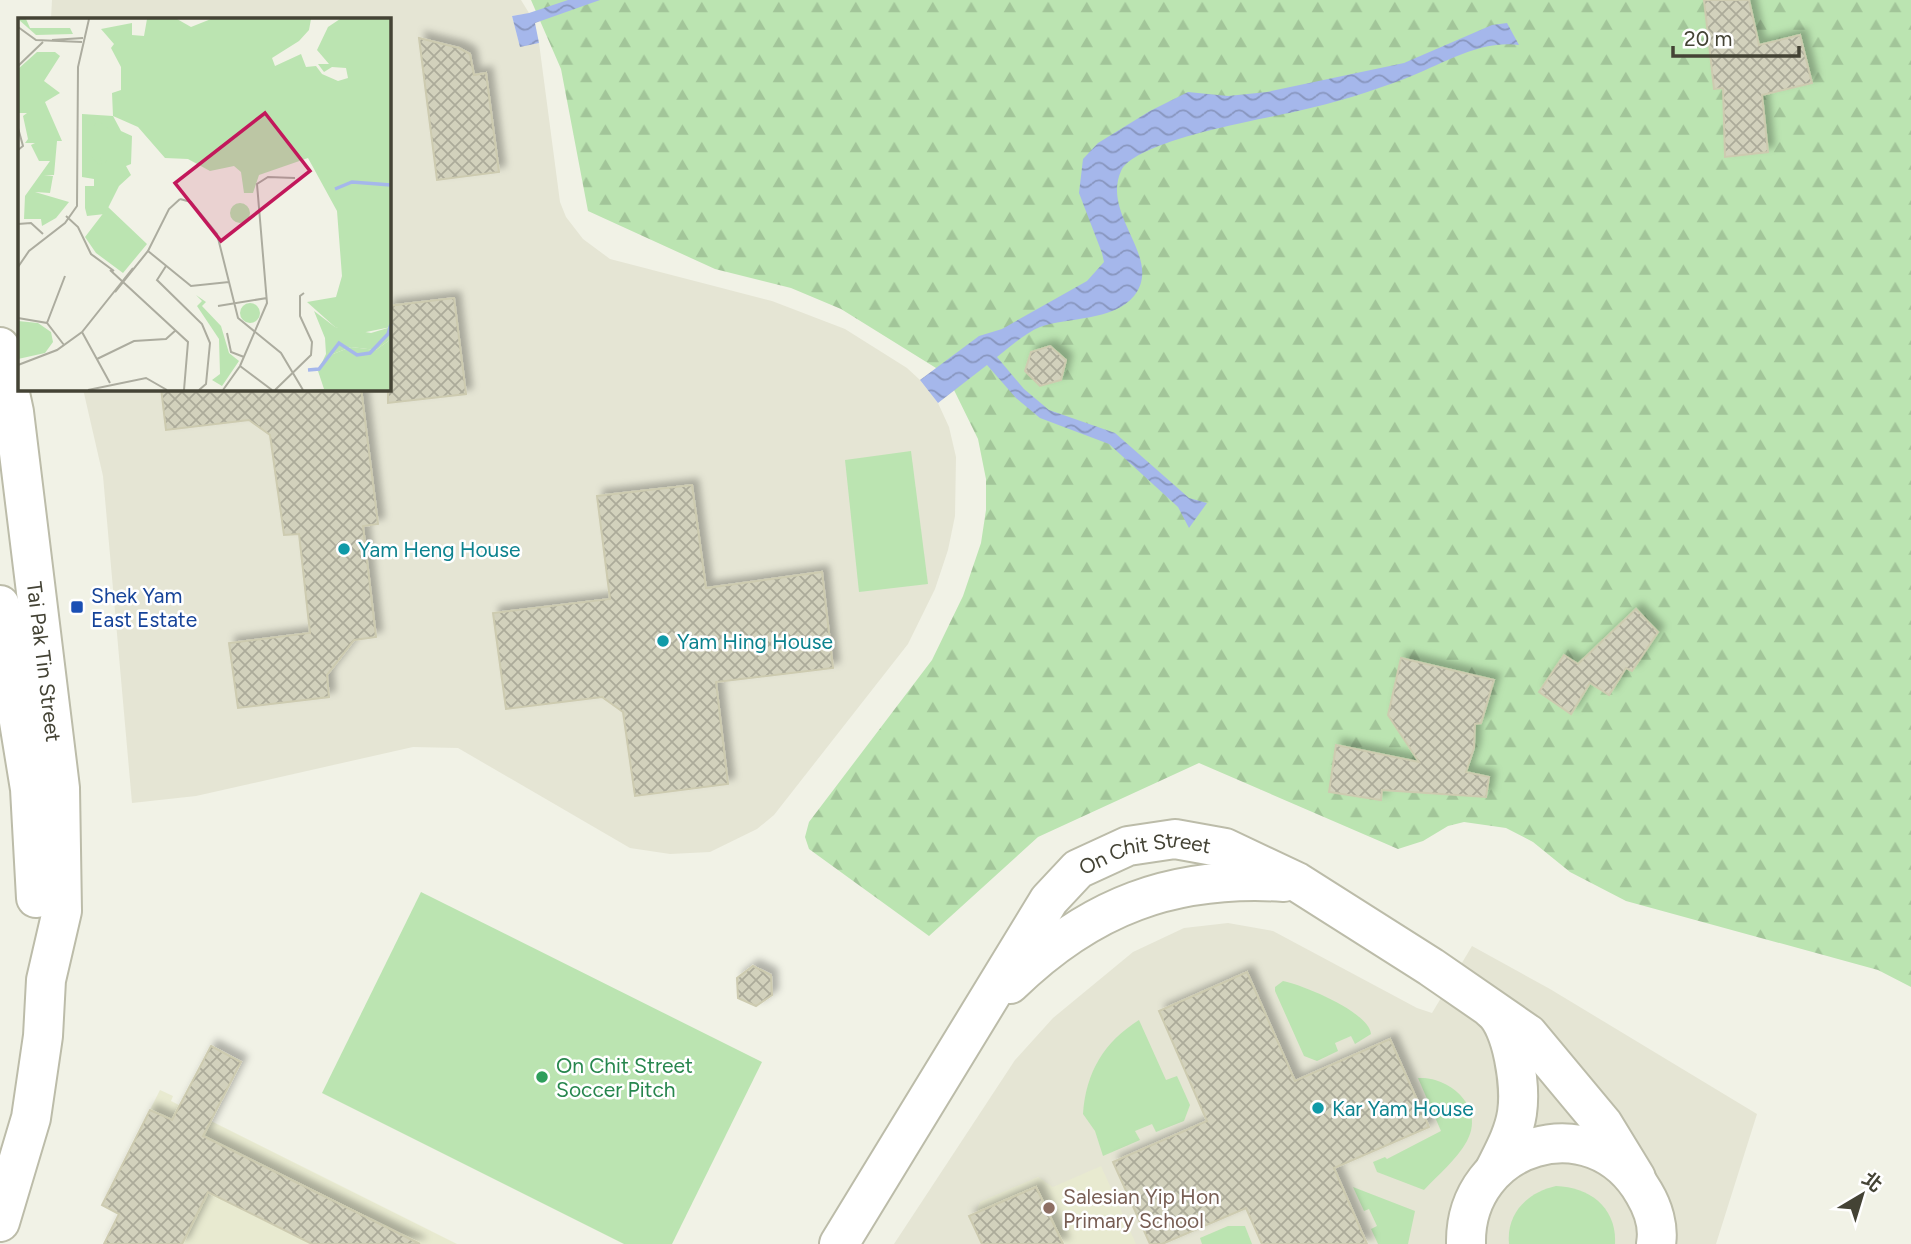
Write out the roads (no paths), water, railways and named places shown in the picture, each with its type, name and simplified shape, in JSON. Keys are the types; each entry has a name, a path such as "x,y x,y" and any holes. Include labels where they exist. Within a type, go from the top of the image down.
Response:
{"street":[{"name":"Tai Pak Tin Street","path":"0,346 14,412 60,788 62,911 46,980 43,1036 32,1118 0,1222"},
{"name":"Tai Pak Tin Street","path":"0,605 30,789 37,914 46,980"},
{"name":"On Chit Street","path":"839,1244 981,1013 1010,960 1049,901 1078,869 1111,852 1147,841 1190,840 1225,848 1297,883 1431,967 1528,1034 1603,1124 1636,1178 1651,1205 1656,1244"},
{"name":"On Chit Street","path":"981,1013 1034,960 1084,926 1165,889 1205,882 1248,879 1297,883"},
{"name":"On Chit Street","path":"1489,1008 1500,1017 1511,1049 1517,1080 1517,1113 1509,1141 1495,1169"},
{"path":"1466,1244 1466,1223 1476,1194 1495,1169 1521,1151 1551,1143 1583,1145 1612,1157 1636,1178"}],"water":[{"path":"568,0 600,0 535,23 539,43 520,47 512,16"},
{"path":"1507,23 1519,45 1504,44 1475,50 1365,93 1202,132 1150,150 1131,160 1121,171 1117,188 1124,220 1142,267 1141,282 1134,296 1115,310 1103,314 1040,327 1023,336 997,357 1024,389 1049,410 1115,433 1189,498 1207,503 1189,528 1178,507 1109,444 1040,418 1016,398 987,365 938,403 920,380 979,336 1002,329 1087,281 1104,262 1079,193 1083,159 1098,143 1150,111 1188,92 1228,96 1267,92 1404,63 1492,25"}],"place":[{"name":"Yam Heng House","path":"344,549"},
{"name":"Shek Yam East Estate","path":"77,607"},
{"name":"Yam Hing House","path":"663,641"},
{"name":"On Chit Street Soccer Pitch","path":"542,1077"},
{"name":"Kar Yam House","path":"1318,1108"},
{"name":"Salesian Yip Hon Primary School","path":"1049,1208"}]}
